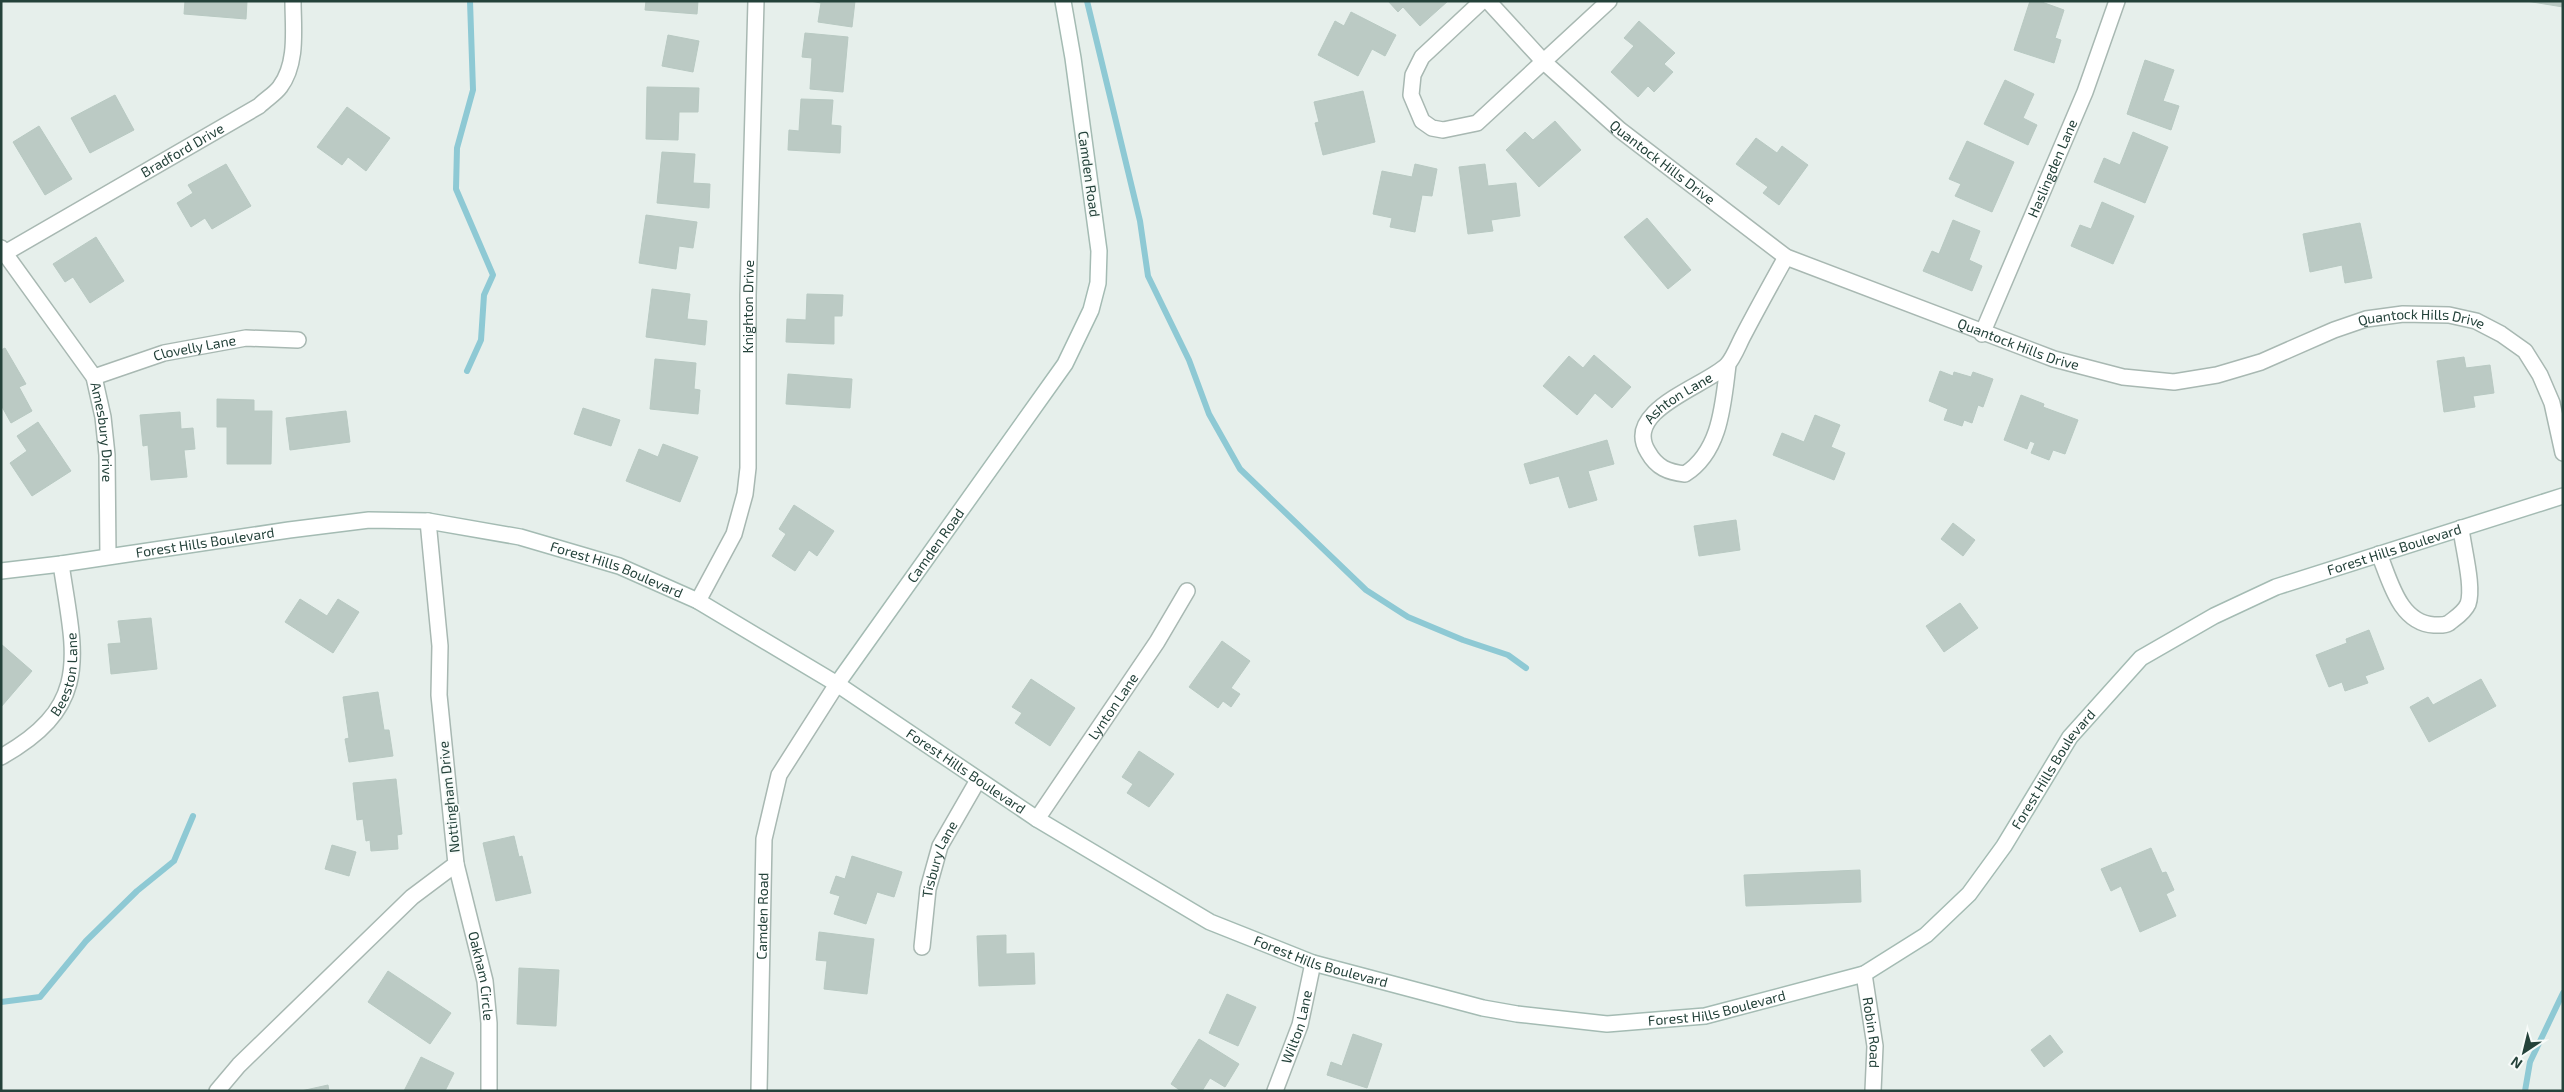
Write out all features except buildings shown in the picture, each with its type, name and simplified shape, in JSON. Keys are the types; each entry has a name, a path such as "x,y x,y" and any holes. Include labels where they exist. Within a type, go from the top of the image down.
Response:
{"street":[{"name":"Bradford Drive","path":"3,250 260,106 280,86 290,65 293,43 293,1"},
{"name":"Knighton Drive","path":"698,601 734,534 745,494 748,468 748,295 756,1"},
{"name":"Camden Road","path":"759,1091 764,839 779,775 838,684 1065,364 1090,310 1098,283 1099,251 1073,58 1062,1"},
{"path":"1482,1 1422,57 1413,75 1411,94 1422,120 1432,128 1443,130 1477,123 1609,1"},
{"name":"Quantock Hills Drive","path":"1488,1 1544,62 1620,130 1786,257 1982,334 2054,360 2123,378 2174,382 2217,375 2261,362 2334,330 2366,319 2403,314 2449,315 2476,321 2501,334 2525,351 2540,375 2552,403 2563,453"},
{"name":"Haslingden Lane","path":"1982,334 2086,92 2117,1"},
{"name":"Amesbury Drive","path":"3,250 94,376 103,417 107,455 108,556"},
{"name":"Ashton Lane","path":"1728,365 1669,401 1651,415 1644,433 1645,448 1652,460 1667,472 1685,474 1698,466 1707,453 1722,415 1728,365 1786,257"},
{"name":"Clovelly Lane","path":"94,376 164,353 246,338 298,340"},
{"name":"Forest Hills Boulevard","path":"1,571 369,520 428,521 520,537 619,566 698,601 838,684 1036,819 1210,922 1313,963 1483,1008 1517,1014 1607,1024 1705,1016 1864,974 1926,936 1969,894 2004,846 2070,737 2141,658 2206,620 2276,587 2563,496"},
{"name":"Nottingham Drive","path":"217,1091 239,1066 405,904 456,864 439,695 440,646 428,521"},
{"path":"2379,554 2398,601 2410,616 2425,624 2445,625 2460,615 2468,605 2470,592 2461,528"},
{"name":"Beeston Lane","path":"1,757 19,747 53,716 65,697 72,675 73,652 61,564"},
{"name":"Lynton Lane","path":"1036,819 1157,642 1187,591"},
{"name":"Tisbury Lane","path":"922,947 928,889 940,846 978,780"},
{"name":"Oakham Circle","path":"456,864 485,981 489,1023 489,1091"},
{"name":"Wilton Lane","path":"1275,1091 1300,1025 1313,963"},
{"name":"Robin Road","path":"1864,974 1875,1046 1873,1091"}],"waterway":[{"path":"467,371 481,340 484,295 493,275 456,189 457,148 473,90 470,1"},
{"path":"1087,1 1140,221 1148,276 1189,360 1209,414 1240,469 1366,590 1408,617 1463,640 1508,655 1526,668"},
{"path":"1,1002 40,997 86,941 137,891 174,861 193,816"},
{"path":"2525,1091 2530,1062 2563,993"}]}
